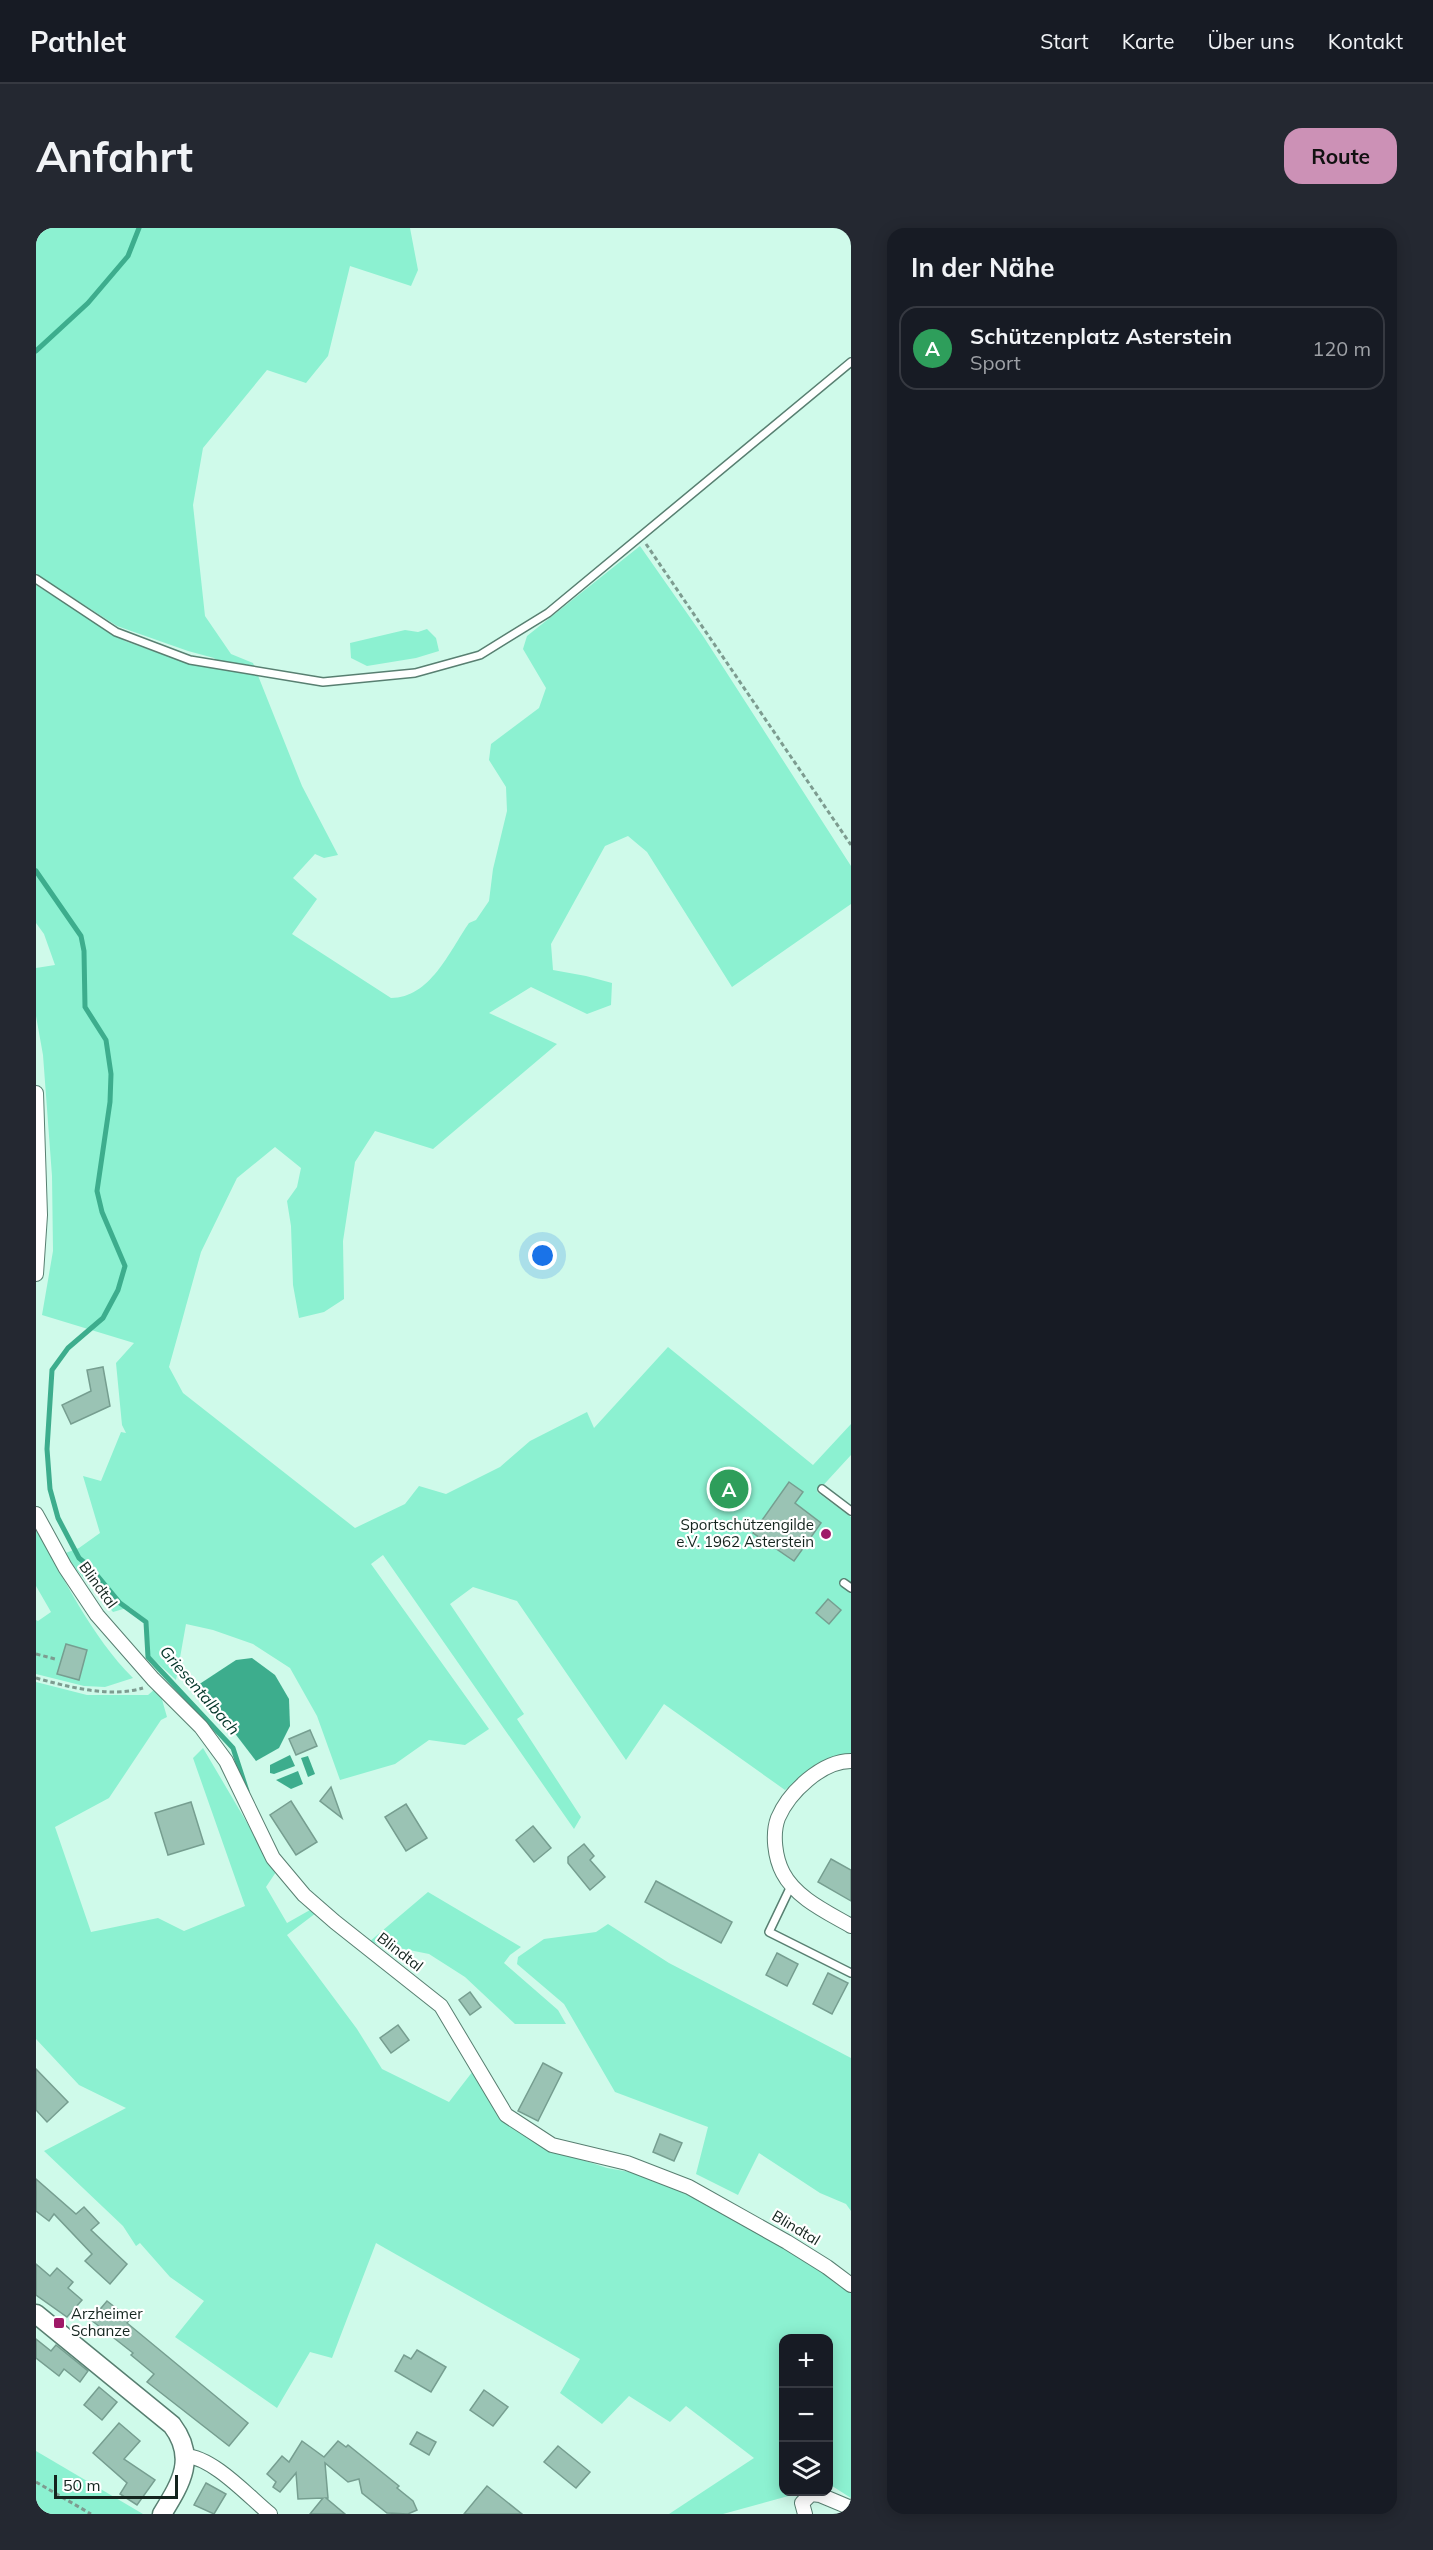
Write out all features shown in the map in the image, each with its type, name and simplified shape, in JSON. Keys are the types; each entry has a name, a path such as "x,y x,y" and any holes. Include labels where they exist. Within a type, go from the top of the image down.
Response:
{"street":[{"path":"36,1093 40,1215 36,1274"},
{"name":"Blindtal","path":"36,1514 65,1567 97,1615 153,1678 201,1727 226,1761 273,1857 304,1895 441,2006 507,2115 552,2145 627,2163 689,2187 787,2241 827,2266 851,2285"},
{"path":"851,1761 841,1761 822,1771 805,1783 789,1800 778,1820 777,1854 783,1873 791,1886 821,1909 851,1926"},
{"path":"36,2313 172,2425 181,2439 185,2456 182,2477 162,2514"},
{"path":"185,2456 194,2456 209,2463 270,2514"},
{"path":"805,2514 801,2503 811,2494 820,2495 851,2508"}],"lane":[{"path":"36,579 116,632 190,660 323,682 415,673 480,656 548,613 851,362"},
{"path":"822,1489 851,1511"},
{"path":"844,1583 851,1588"},
{"path":"791,1886 769,1932 851,1973"}],"path":[{"path":"640,536 851,845"},
{"path":"36,1654 55,1659"},
{"path":"36,1678 92,1689 138,1690"},
{"path":"36,2482 91,2514"}],"shaded area":[{"path":"36,228 410,228 418,270 411,286 350,266 328,356 306,383 267,370 203,448 193,505 205,616 231,654 253,663 302,786 338,855 324,858 315,854 293,878 317,899 292,934 391,998 405,996 428,982 469,923 476,920 489,901 493,869 507,811 506,787 489,760 491,744 539,708 546,688 523,649 527,636 640,546 703,636 851,866 851,904 732,987 647,852 628,836 605,846 551,944 553,970 612,983 611,1005 587,1014 531,987 489,1013 557,1044 433,1149 375,1131 355,1162 343,1241 344,1299 324,1312 299,1318 293,1285 291,1226 287,1201 297,1187 301,1168 275,1147 237,1178 201,1252 169,1367 183,1393 355,1528 405,1504 419,1486 446,1494 500,1467 530,1441 587,1412 594,1428 668,1347 813,1465 851,1424 851,1455 817,1492 851,1517 851,1753 816,1764 785,1790 664,1704 626,1760 517,1601 473,1587 450,1604 524,1714 517,1719 581,1817 574,1829 383,1555 371,1564 489,1729 465,1745 429,1740 395,1764 340,1780 317,1716 290,1668 253,1644 213,1630 186,1624 176,1680 150,1656 148,1621 130,1607 113,1612 63,1554 79,1548 100,1533 83,1476 101,1481 121,1432 126,1433 122,1425 116,1363 134,1343 42,1315 53,1251 52,1176 43,1055 36,1016 36,968 55,965 44,934 36,923 36,585 125,641 189,664 224,670 214,658 117,626 36,574"},
{"path":"427,629 436,638 439,651 416,658 367,666 351,658 350,643 405,630 418,632"},
{"path":"36,1529 91,1626 133,1678 105,1687 84,1686 36,1674 36,1620 38,1621 51,1612 36,1586"},
{"path":"252,1658 275,1675 289,1699 290,1726 279,1748 256,1761 198,1685 236,1660"},
{"path":"36,1682 87,1695 148,1695 155,1689 161,1696 167,1717 161,1720 109,1798 55,1827 91,1932 158,1918 184,1931 245,1906 193,1758 203,1748 276,1872 266,1887 287,1923 310,1910 316,1913 287,1935 357,2029 382,2069 449,2102 473,2071 508,2121 541,2146 607,2168 647,2175 730,2216 840,2281 851,2293 851,2498 833,2487 833,2334 779,2334 779,2496 788,2496 723,2514 669,2514 754,2458 686,2406 670,2422 629,2396 602,2424 560,2393 580,2359 376,2243 332,2358 310,2352 277,2408 175,2337 204,2301 170,2277 140,2243 136,2246 123,2226 44,2151 126,2108 79,2085 36,2039"},
{"path":"290,1755 295,1766 274,1774 270,1773 270,1765"},
{"path":"308,1756 315,1774 308,1777 301,1758"},
{"path":"298,1771 303,1784 291,1789 276,1780"},
{"path":"428,1892 521,1947 504,1963 558,2010 566,2024 515,2024 465,1977 429,1954 369,1942"},
{"path":"608,1924 669,1963 851,2058 851,2211 846,2204 820,2193 759,2153 738,2195 696,2174 708,2127 615,2092 564,2004 517,1964 518,1957 544,1939 596,1932"},
{"path":"36,2451 143,2514 36,2514"}],"building":[{"path":"103,1367 110,1406 71,1424 62,1405 91,1391 87,1370"},
{"path":"789,1482 803,1492 795,1503 821,1523 794,1561 753,1533"},
{"path":"828,1599 841,1610 829,1624 816,1613"},
{"path":"66,1644 87,1650 79,1680 57,1674"},
{"path":"310,1730 317,1746 296,1755 289,1739"},
{"path":"331,1787 342,1818 320,1801"},
{"path":"291,1801 317,1842 296,1855 270,1815"},
{"path":"191,1802 204,1844 168,1855 155,1813"},
{"path":"406,1804 427,1838 406,1851 385,1817"},
{"path":"533,1826 551,1848 534,1862 516,1840"},
{"path":"584,1844 594,1856 590,1860 605,1877 590,1890 568,1863 568,1857"},
{"path":"831,1859 851,1870 851,1901 818,1882"},
{"path":"656,1881 732,1922 721,1943 645,1902"},
{"path":"777,1953 798,1964 787,1986 766,1975"},
{"path":"828,1973 848,1983 832,2014 813,2004"},
{"path":"470,1992 481,2007 470,2015 459,2000"},
{"path":"398,2025 409,2040 391,2053 380,2038"},
{"path":"543,2063 562,2073 538,2121 518,2111"},
{"path":"36,2069 68,2102 47,2122 36,2110"},
{"path":"660,2134 682,2143 674,2161 653,2152"},
{"path":"36,2179 76,2214 84,2207 99,2223 91,2230 127,2264 110,2284 85,2261 92,2254 54,2214 49,2221 36,2211"},
{"path":"36,2264 50,2276 57,2268 73,2282 68,2288 82,2300 67,2317 36,2295"},
{"path":"107,2301 130,2319 127,2323 248,2423 229,2446 147,2382 154,2374 131,2355 133,2353 91,2320"},
{"path":"36,2339 51,2351 56,2345 88,2371 80,2382 64,2369 59,2376 36,2358"},
{"path":"417,2350 446,2367 431,2392 395,2371 404,2355 411,2359"},
{"path":"99,2387 117,2402 102,2420 84,2405"},
{"path":"484,2390 508,2407 493,2426 470,2410"},
{"path":"119,2423 140,2441 124,2459 155,2480 137,2505 120,2494 127,2483 93,2453"},
{"path":"417,2432 436,2442 429,2455 410,2444"},
{"path":"302,2441 324,2457 338,2441 346,2447 348,2445 399,2486 397,2488 413,2501 417,2510 408,2514 387,2513 362,2493 359,2479 348,2482 325,2463 328,2498 326,2498 345,2514 310,2514 323,2498 298,2499 296,2473 280,2492 273,2487 276,2482 267,2474 282,2456 289,2462"},
{"path":"558,2446 590,2472 576,2488 544,2462"},
{"path":"206,2483 226,2494 214,2514 194,2505"},
{"path":"487,2486 522,2514 464,2514"}],"waterway":[{"path":"36,351 88,303 128,256 139,228"},
{"name":"Griesentalbach","path":"36,871 81,936 84,951 85,1007 106,1040 111,1074 110,1102 97,1191 102,1212 125,1266 118,1290 103,1318 68,1348 52,1370 47,1449 50,1489 58,1518 79,1558 91,1568 120,1603 146,1622 148,1657 233,1748 247,1791"}],"place":[{"name":"Schützenplatz Asterstein","path":"729,1489"},
{"name":"Sportschützengilde e.V. 1962 Asterstein","path":"826,1534"},
{"name":"Arzheimer Schanze","path":"59,2323"}]}
